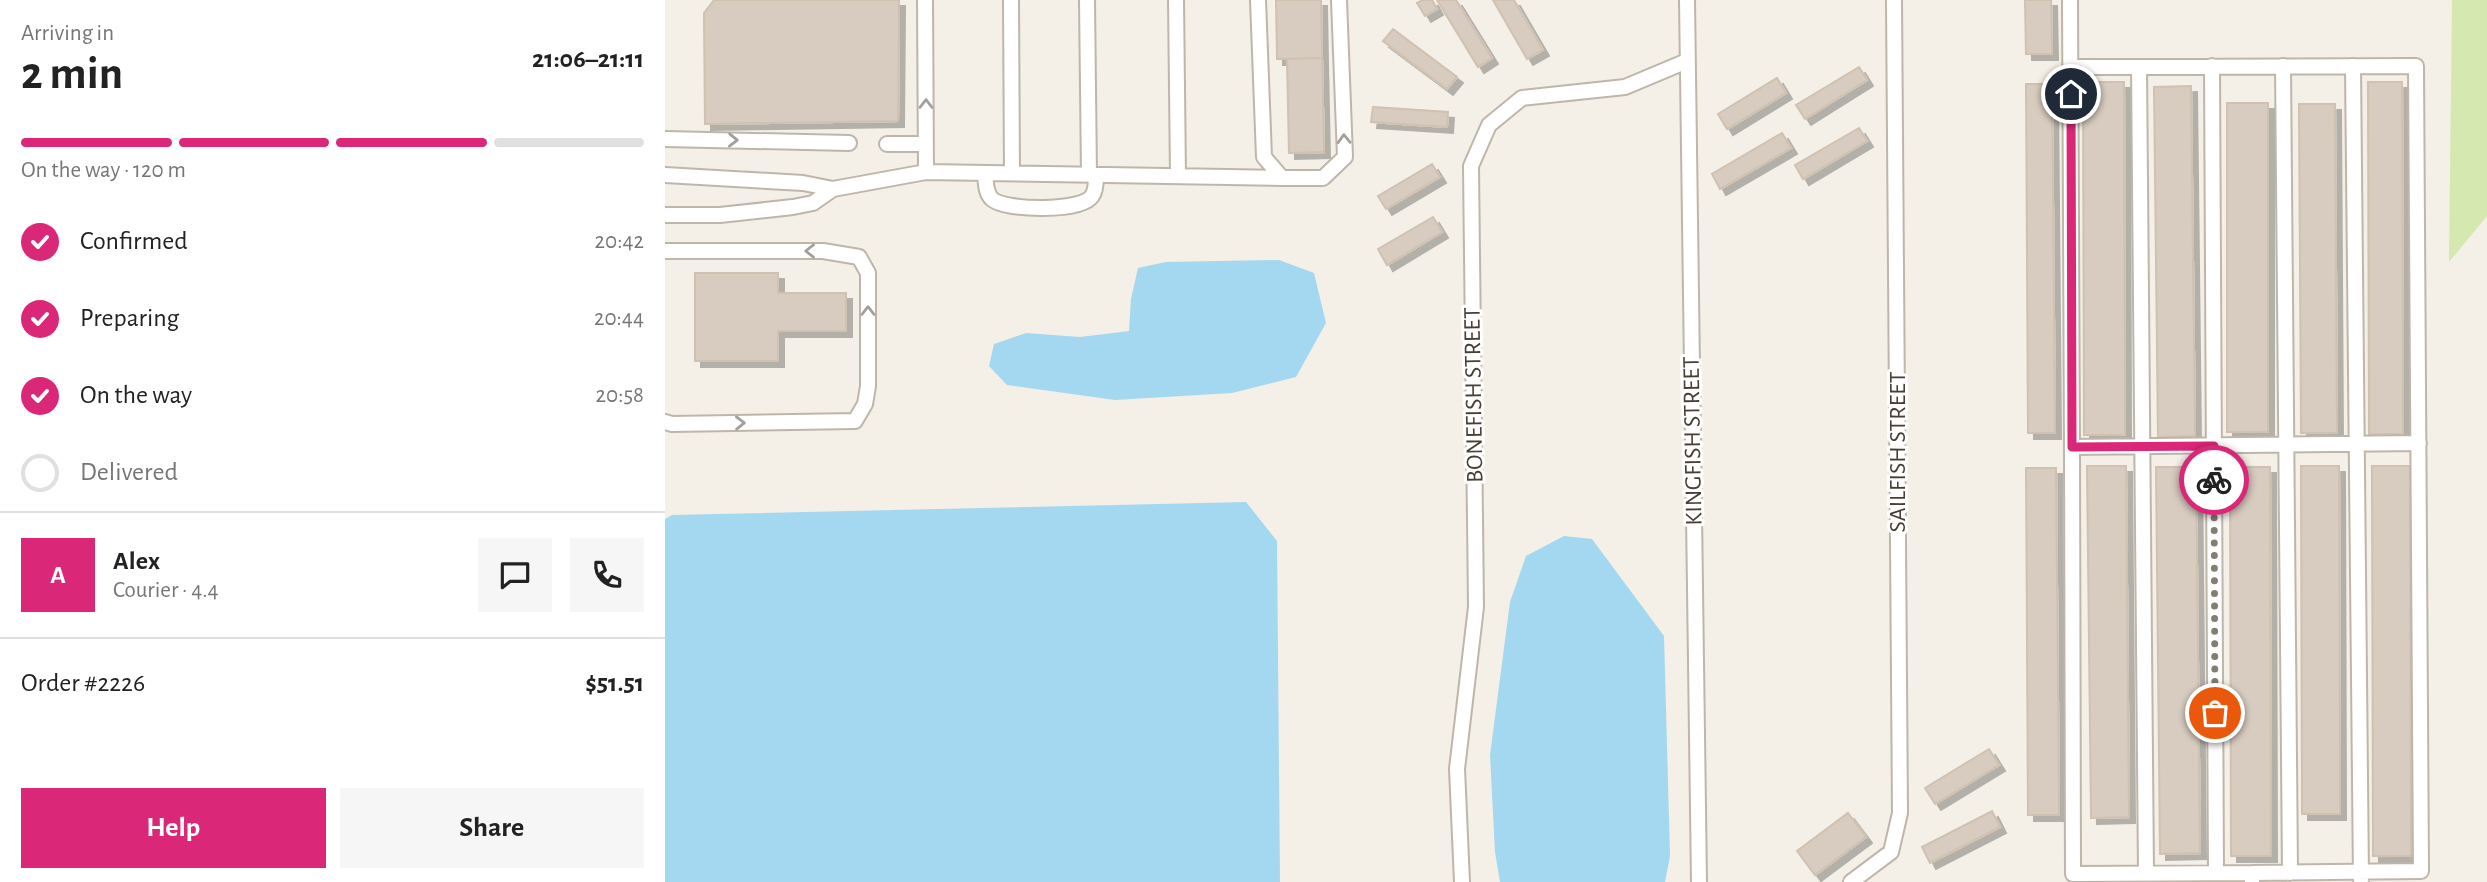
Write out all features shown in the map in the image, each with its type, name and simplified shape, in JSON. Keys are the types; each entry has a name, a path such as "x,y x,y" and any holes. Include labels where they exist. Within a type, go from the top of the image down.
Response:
{"lane":[{"path":"925,0 926,172"},
{"path":"1011,0 1012,173"},
{"path":"985,173 987,193 1000,205 1021,208 1074,205 1085,203 1092,197 1087,0"},
{"path":"1176,0 1178,176"},
{"path":"1258,0 1264,156 1282,178"},
{"path":"672,215 720,215 793,207 813,203 832,190 926,172 1323,178 1345,156 1339,0"},
{"name":"KINGFISH STREET","path":"1687,0 1699,882"},
{"name":"SAILFISH STREET","path":"1851,882 1891,852 1900,813 1894,0"},
{"path":"2070,0 2073,874 2216,873 2252,878 2290,873 2361,877 2421,871 2416,66 2071,67"},
{"name":"BONEFISH STREET","path":"1462,882 1457,769 1476,607 1471,166 1489,125 1522,98 1625,87 1687,61"},
{"path":"2212,66 2216,873"},
{"path":"2283,66 2290,873"},
{"path":"2353,66 2361,877"},
{"path":"2139,67 2146,874"},
{"path":"665,139 849,143"},
{"path":"887,144 926,144"},
{"path":"665,175 803,183 832,190"},
{"path":"665,251 823,251 859,257 868,273 868,386 865,404 855,421 669,423"},
{"path":"2072,447 2419,443"}],"green space":[{"path":"2452,0 2487,0 2487,216 2449,262"}],"water":[{"path":"1279,260 1314,273 1326,323 1296,377 1232,393 1115,400 1007,385 989,366 994,344 1026,333 1080,337 1129,331 1131,299 1138,268 1166,262"},
{"path":"1246,502 1277,541 1280,882 665,882 665,519 672,515"},
{"path":"1564,536 1592,539 1664,636 1670,856 1665,882 1500,882 1495,852 1490,755 1510,602 1526,556"}],"building":[{"path":"714,0 899,0 898,121 705,124 704,13"},
{"path":"1276,0 1321,0 1322,58 1277,59"},
{"path":"1432,0 1437,9 1425,16 1417,3"},
{"path":"1437,0 1456,0 1492,58 1478,67"},
{"path":"1493,0 1514,0 1543,50 1527,59"},
{"path":"2025,0 2051,0 2052,54 2026,54"},
{"path":"1393,29 1457,77 1447,89 1383,41"},
{"path":"1322,58 1324,152 1289,153 1287,59"},
{"path":"1859,67 1867,80 1805,119 1796,105"},
{"path":"1777,78 1786,93 1727,129 1718,114"},
{"path":"2083,82 2124,82 2125,435 2084,435"},
{"path":"2368,82 2402,82 2403,434 2369,434"},
{"path":"2026,84 2052,84 2055,433 2028,433"},
{"path":"2191,86 2195,436 2158,437 2154,87"},
{"path":"2227,103 2268,103 2268,432 2227,432"},
{"path":"2299,104 2335,104 2337,433 2301,433"},
{"path":"1373,107 1448,112 1447,127 1371,122"},
{"path":"1859,128 1867,141 1803,179 1795,165"},
{"path":"1782,133 1791,148 1720,189 1712,174"},
{"path":"1432,164 1440,177 1386,209 1378,196"},
{"path":"1433,217 1442,232 1387,265 1378,249"},
{"path":"695,273 778,273 778,293 846,293 846,331 778,331 778,361 695,361"},
{"path":"2087,466 2126,466 2129,817 2091,818"},
{"path":"2301,466 2339,466 2340,814 2302,814"},
{"path":"2372,466 2410,466 2411,856 2373,856"},
{"path":"2156,467 2196,467 2200,853 2160,854"},
{"path":"2230,467 2270,467 2271,856 2231,856"},
{"path":"2026,468 2056,468 2059,815 2028,815"},
{"path":"1989,749 1999,765 1935,804 1925,788"},
{"path":"1992,811 2000,827 1930,863 1922,847"},
{"path":"1848,813 1866,837 1815,875 1797,851"}],"way so far":[{"path":"2214,480 2215,713"}],"route":[{"path":"2071,94 2072,447 2214,446 2214,480"}]}
